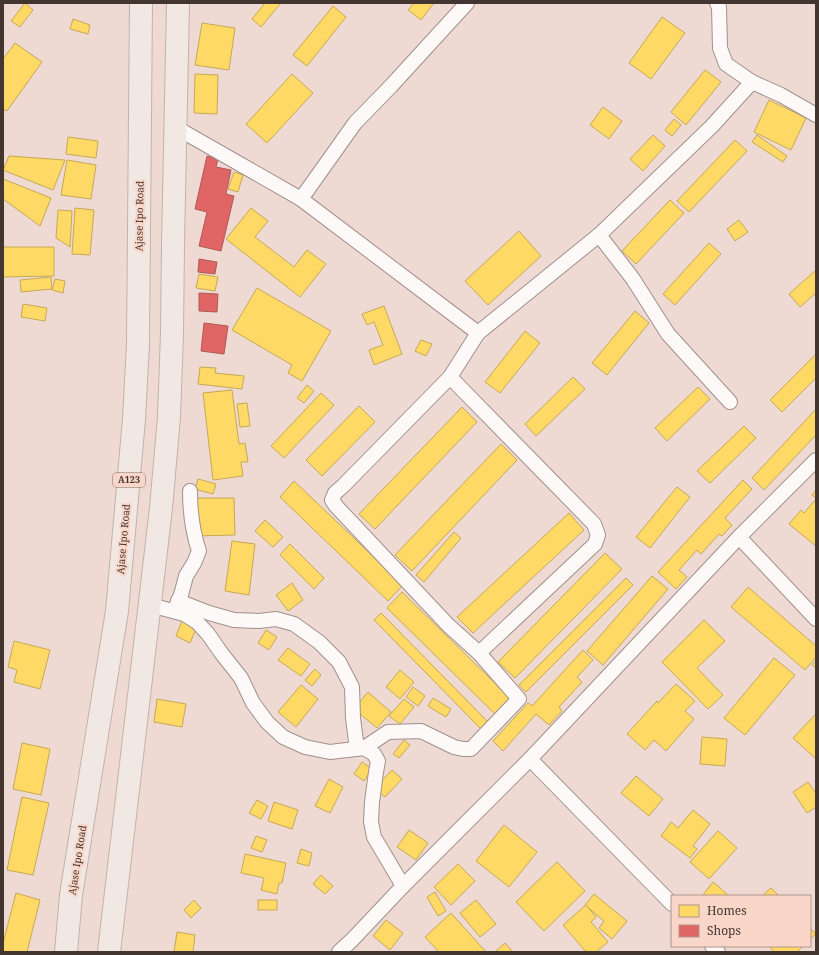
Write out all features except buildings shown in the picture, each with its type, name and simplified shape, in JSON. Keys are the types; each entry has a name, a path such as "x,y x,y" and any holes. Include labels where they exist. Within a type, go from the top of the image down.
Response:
{"highway":[{"name":"Ajase Ipo Road","path":"66,952 71,895 117,611 134,419 138,344 141,3"},
{"path":"109,952 161,508 169,418 178,3"},
{"path":"136,392 170,393"}],"street":[{"path":"301,199 355,123 467,3"},
{"path":"717,3 719,7 720,48 726,64 752,82 781,95 816,115"},
{"path":"176,606 208,634 241,678 253,703 267,722 283,737 305,747 330,752 361,748 388,732 421,731 454,747 471,749 519,699 479,653 448,624 332,500 335,493 450,377 478,333 599,235 712,126 752,82"},
{"path":"175,127 301,199 478,333"},
{"path":"599,235 633,279 668,334 730,402"},
{"path":"450,377 594,524 598,535 595,544 479,653"},
{"path":"339,952 530,759 739,537 816,460"},
{"path":"176,606 186,576 199,551 194,537 190,512 190,491"},
{"path":"739,537 816,619"},
{"path":"150,605 176,606 234,620 259,621 276,619 294,624 319,642 339,662 352,687 353,718 361,748"},
{"path":"361,748 374,754 378,761 371,815 374,837 403,886"},
{"path":"530,759 671,903"}]}
